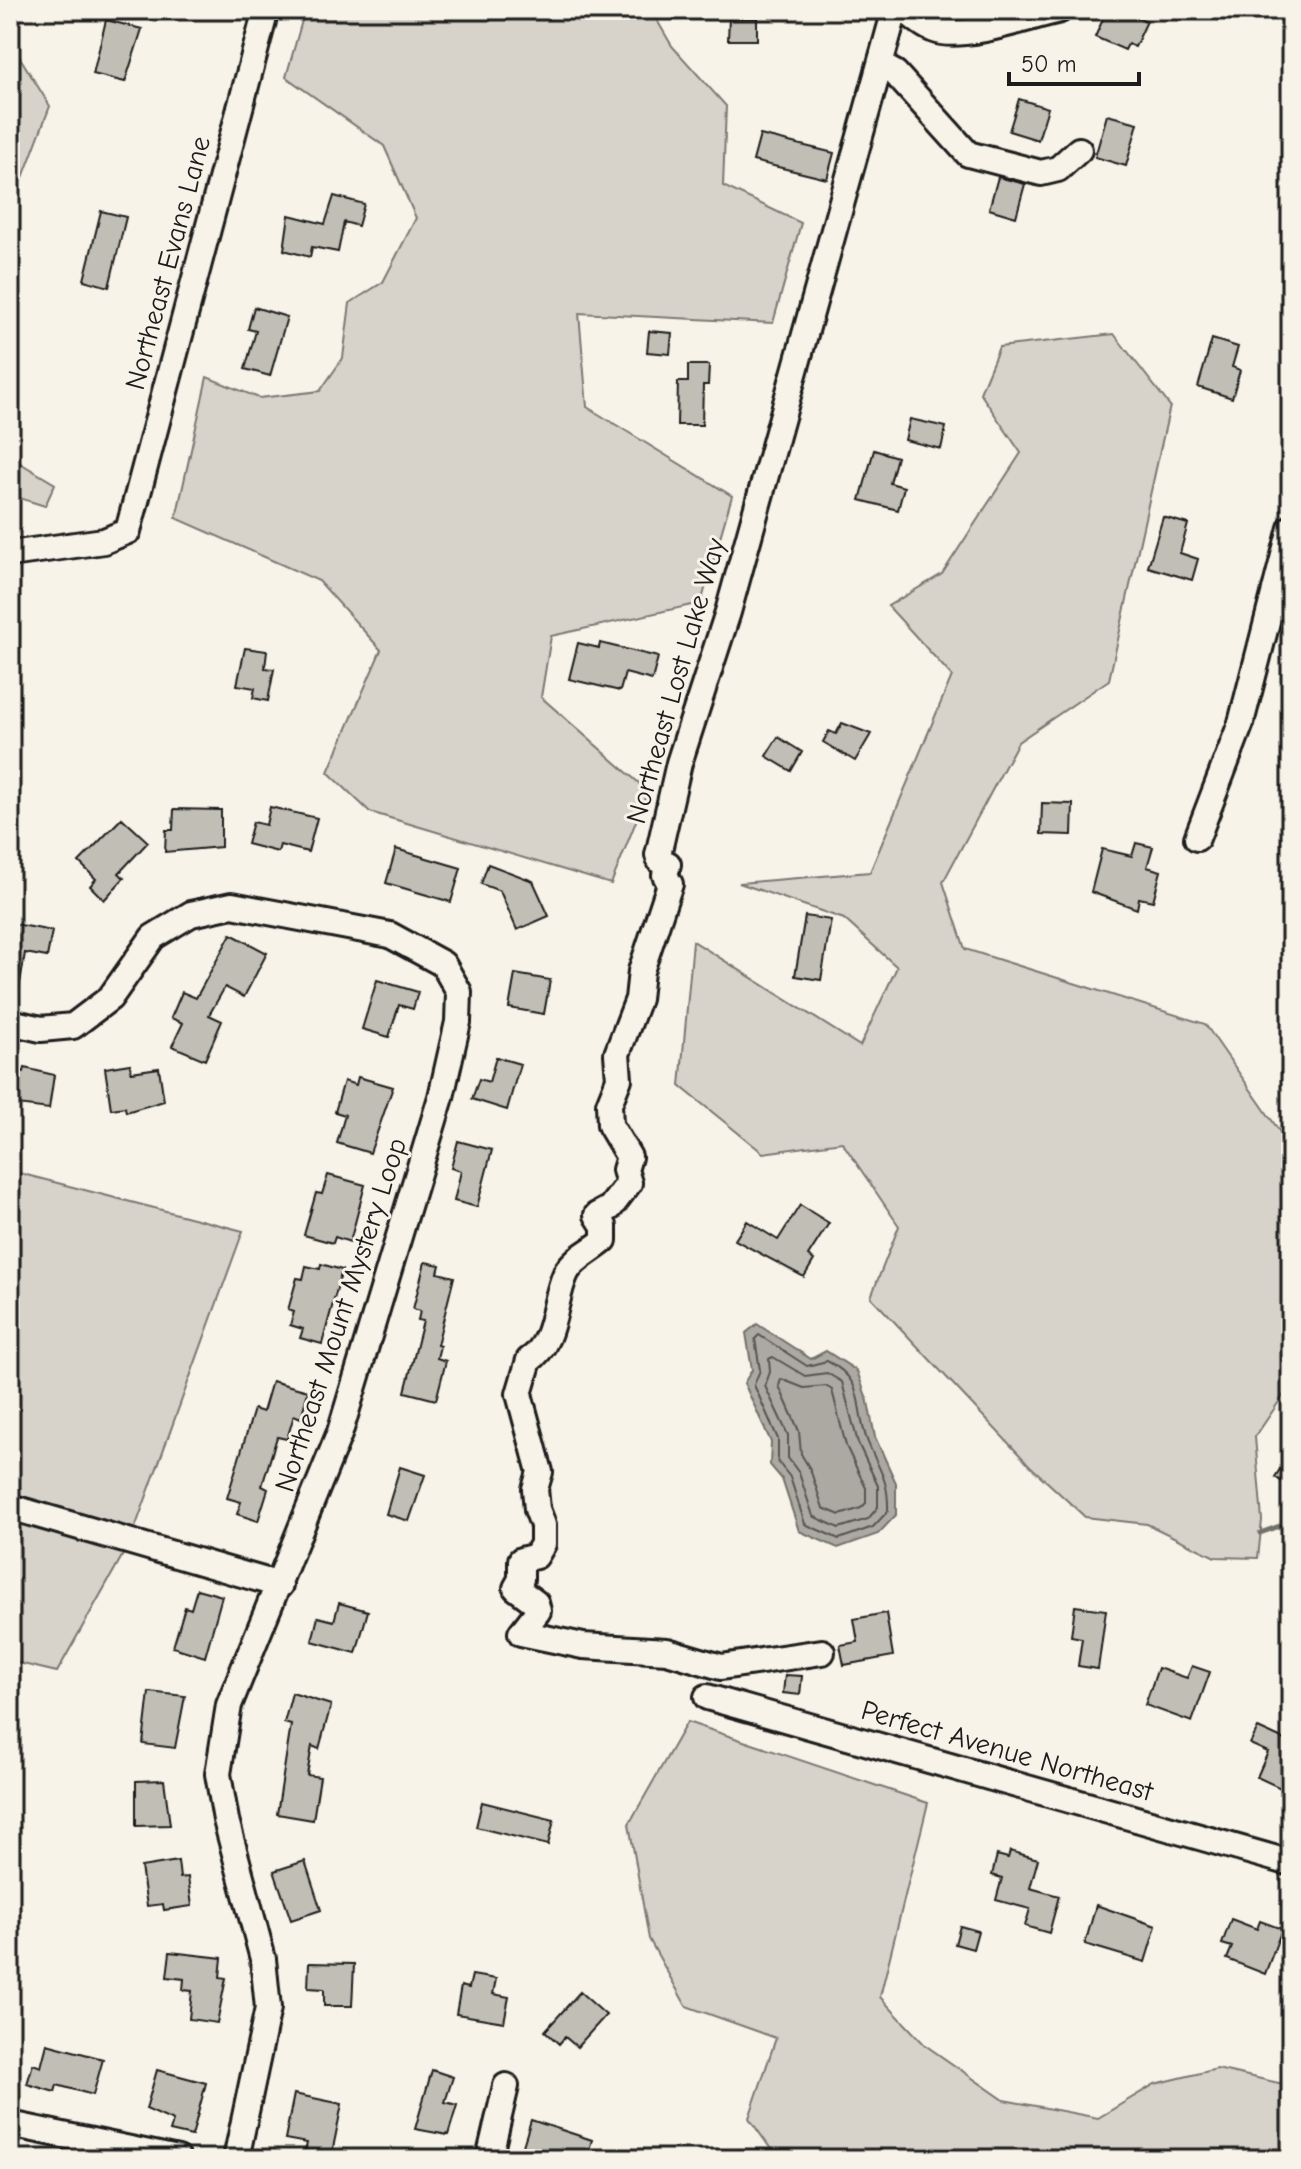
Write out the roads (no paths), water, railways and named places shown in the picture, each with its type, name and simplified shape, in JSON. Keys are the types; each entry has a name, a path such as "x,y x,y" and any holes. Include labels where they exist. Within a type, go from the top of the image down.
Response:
{"street":[{"name":"Northeast Evans Lane","path":"10,554 104,541 128,531 266,10"},
{"name":"Northeast Lost Lake Way","path":"822,1652 721,1667 667,1651 598,1647 521,1633 538,1611 536,1603 516,1588 521,1579 521,1560 536,1556 543,1544 543,1525 535,1489 540,1472 519,1394 529,1360 538,1354 550,1327 566,1272 571,1264 604,1240 604,1226 597,1215 610,1208 629,1183 625,1170 629,1157 610,1125 609,1104 619,1079 617,1054 638,999 641,971 670,884 665,875 668,864 660,861 658,855 667,811 721,636 895,10"},
{"path":"905,10 923,24 943,32 977,29 1060,10"},
{"path":"880,65 895,73 968,154 1041,173 1058,169 1079,150"},
{"path":"1197,838 1241,723 1291,528"},
{"name":"Northeast Mount Mystery Loop","path":"10,1022 41,1029 73,1026 110,998 153,937 191,914 232,905 390,935 443,964 459,992 458,1022 441,1097 340,1432 229,1705 218,1774 226,1820 263,1959 268,2008 236,2159"},
{"path":"17,1509 280,1585"},
{"name":"Perfect Avenue Northeast","path":"707,1697 1291,1863"},
{"path":"489,2159 506,2086"},
{"path":"10,2124 92,2151 178,2159"}],"water":[{"path":"757,1324 811,1359 826,1351 857,1371 868,1402 875,1437 896,1483 896,1515 878,1534 838,1548 799,1531 782,1479 770,1465 771,1442 744,1383 752,1370 746,1333"}],"waterway":[{"path":"1260,1533 1291,1522"}]}
